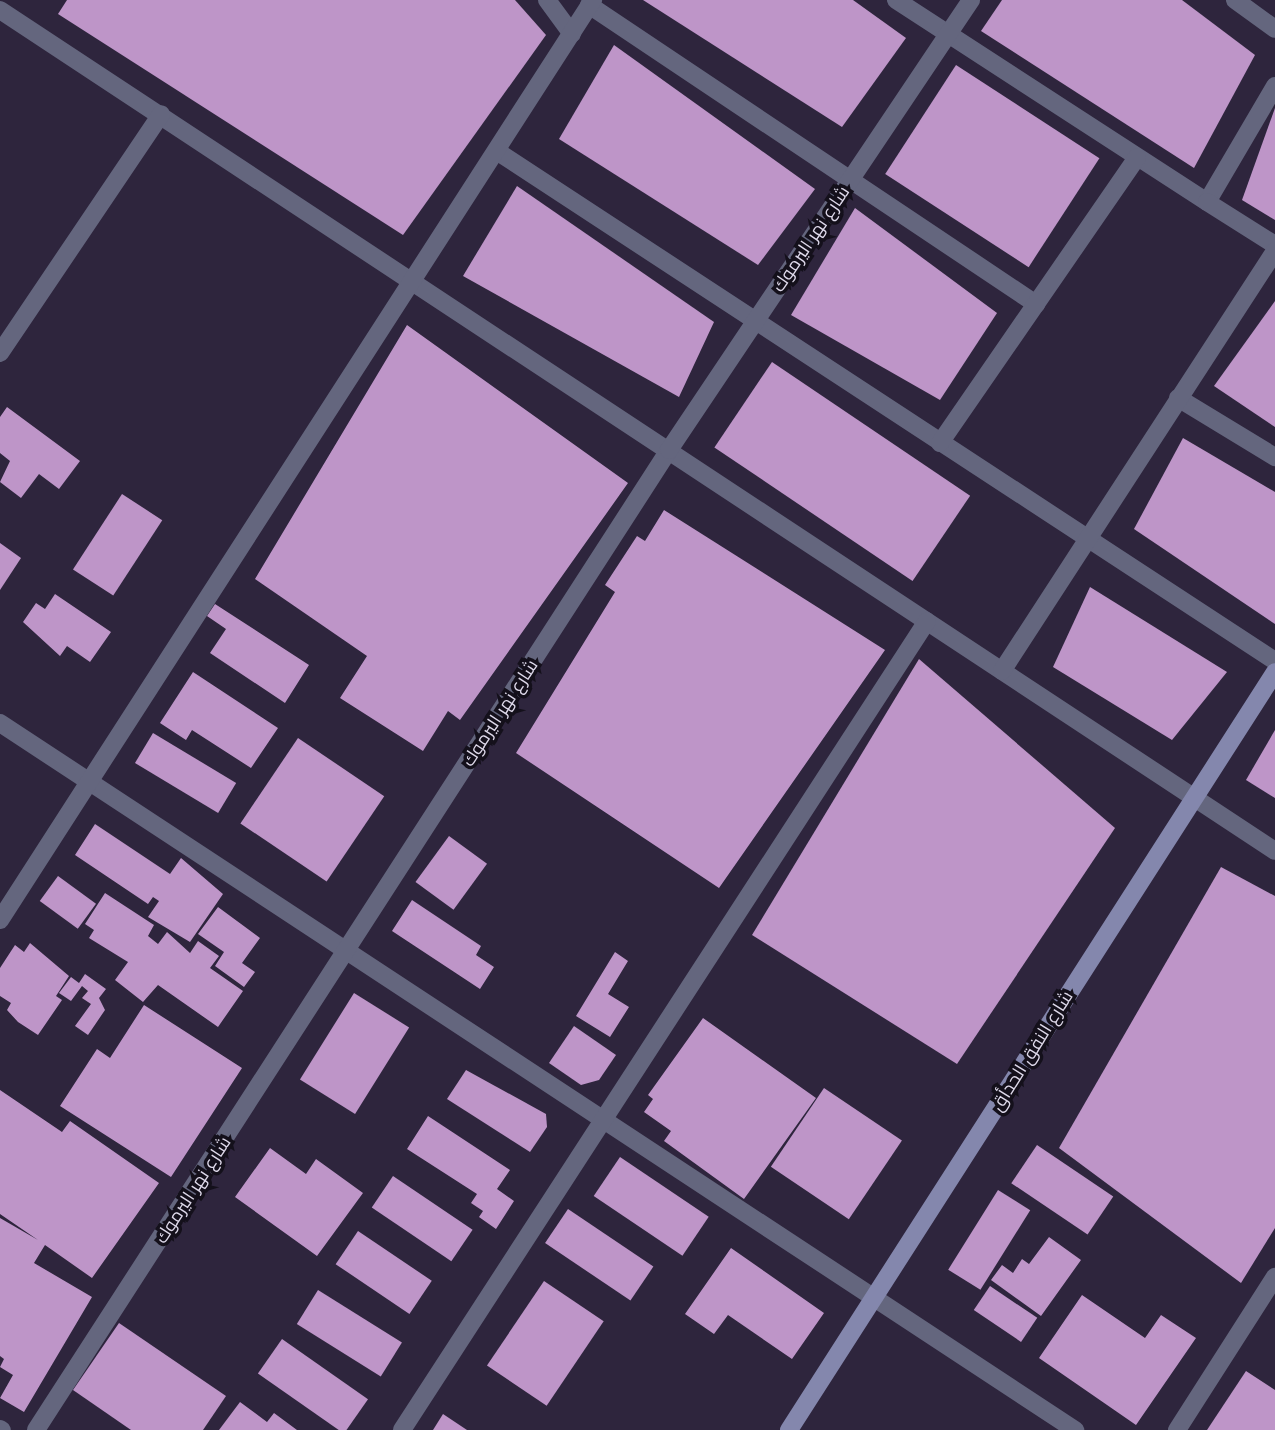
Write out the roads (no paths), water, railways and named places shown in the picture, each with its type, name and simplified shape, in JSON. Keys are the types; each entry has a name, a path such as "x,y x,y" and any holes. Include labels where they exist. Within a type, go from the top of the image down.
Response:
{"main road":[{"name":"شارع النفق الحدأق","path":"789,1430 1192,797 1275,672"}],"street":[{"path":"547,0 572,34"},
{"path":"896,0 1275,245"},
{"name":"شارع نهر اليرموك","path":"36,1430 669,450 971,0"},
{"path":"1235,0 1275,29"},
{"path":"0,920 411,277 498,152 591,3 1036,304"},
{"path":"0,10 411,277 1275,851"},
{"path":"1207,202 1275,86"},
{"path":"0,354 161,114"},
{"path":"498,152 756,320 1084,540 1275,660"},
{"path":"940,443 1137,157"},
{"path":"1002,671 1084,540 1275,251"},
{"path":"1178,398 1275,457"},
{"path":"401,1430 927,621"},
{"path":"0,723 87,783 1075,1430"},
{"path":"1177,1430 1275,1277"}]}
